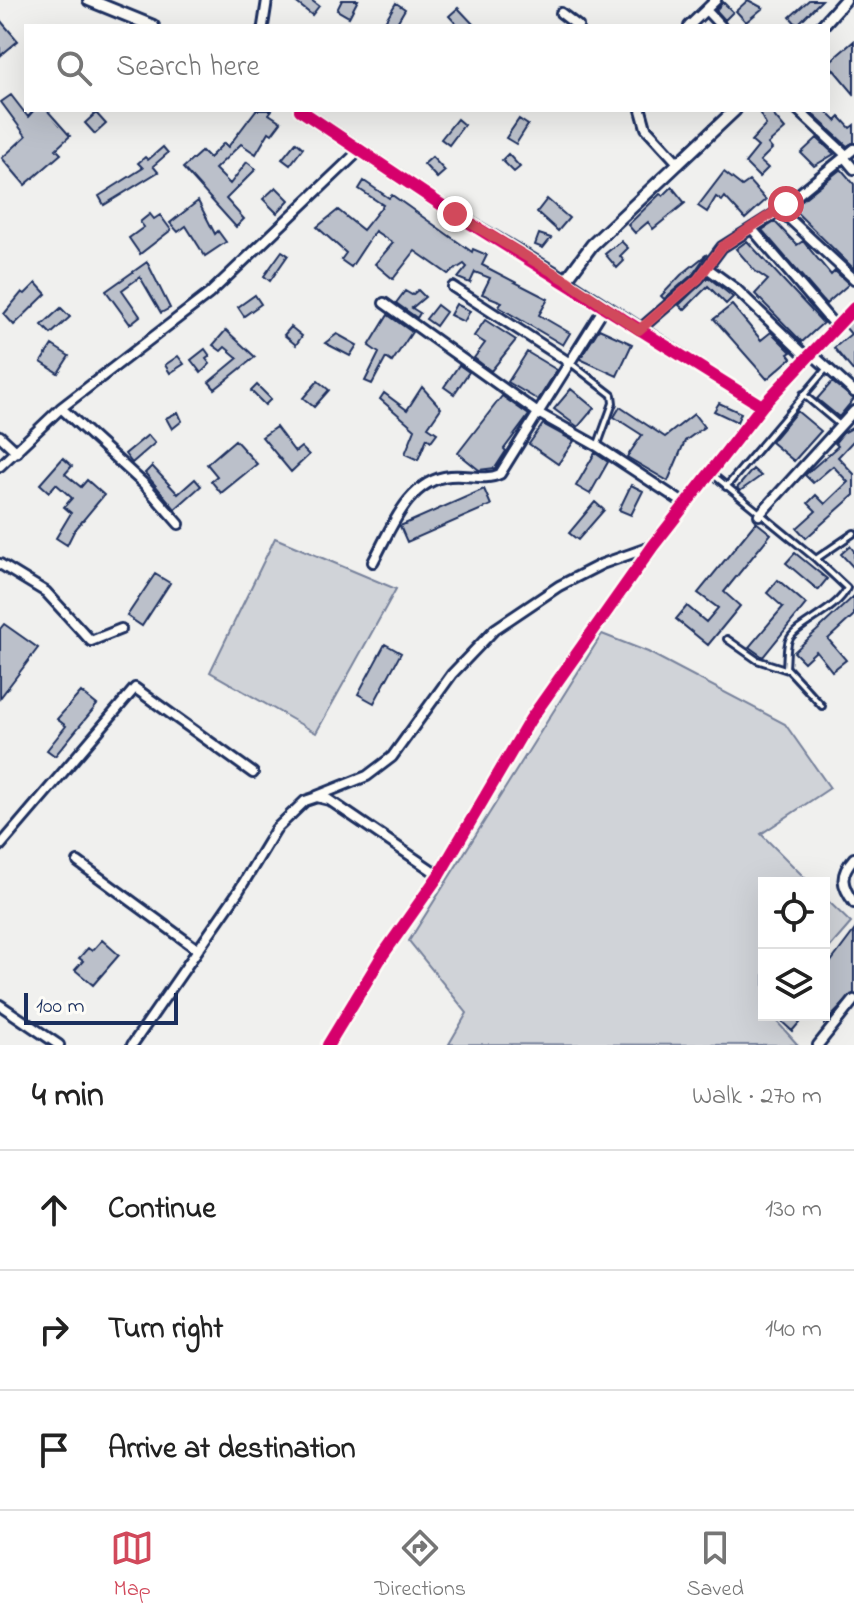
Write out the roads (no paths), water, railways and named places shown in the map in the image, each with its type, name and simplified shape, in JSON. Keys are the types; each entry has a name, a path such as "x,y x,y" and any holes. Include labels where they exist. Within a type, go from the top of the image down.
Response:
{"street":[{"path":"89,0 148,24"},
{"path":"263,24 267,0"},
{"path":"691,24 716,0"},
{"path":"824,24 845,0"},
{"path":"706,10 719,24"},
{"path":"561,13 575,24"},
{"path":"303,112 455,214 566,280 604,308 762,406"},
{"path":"642,112 646,128 679,164"},
{"path":"566,280 592,245 733,112"},
{"path":"800,112 845,156 854,169"},
{"path":"639,330 707,268 722,247 780,210 854,149"},
{"path":"0,466 61,408 209,294 360,150"},
{"path":"780,210 854,279"},
{"path":"753,230 836,327"},
{"path":"707,268 736,289 854,392"},
{"path":"453,287 570,363"},
{"path":"384,303 538,413 597,446 685,504"},
{"path":"373,562 404,506 428,481 471,475 490,479 500,474 604,308"},
{"path":"328,1045 382,956 439,875 530,720 653,546 762,406 854,308"},
{"path":"61,408 144,484 179,524"},
{"path":"759,515 854,411"},
{"path":"0,436 17,452"},
{"path":"132,1045 238,892 276,829 305,801 367,776 392,757 452,674 495,629 559,586 602,564 653,546"},
{"path":"0,564 46,592 91,641 121,629"},
{"path":"0,846 135,688 253,773"},
{"path":"317,797 329,800 439,875"},
{"path":"854,858 843,870 842,887 854,903"},
{"path":"78,862 197,949"},
{"path":"818,1045 854,1000"},
{"path":"0,1005 59,1045"}],"lane":[{"path":"570,363 612,395 613,403 597,446"},
{"path":"726,487 827,368"},
{"path":"803,394 841,426"},
{"path":"710,473 847,588 810,624 796,630 788,641 788,670"},
{"path":"816,559 854,533"},
{"path":"727,639 757,660 788,670 822,706"}]}
